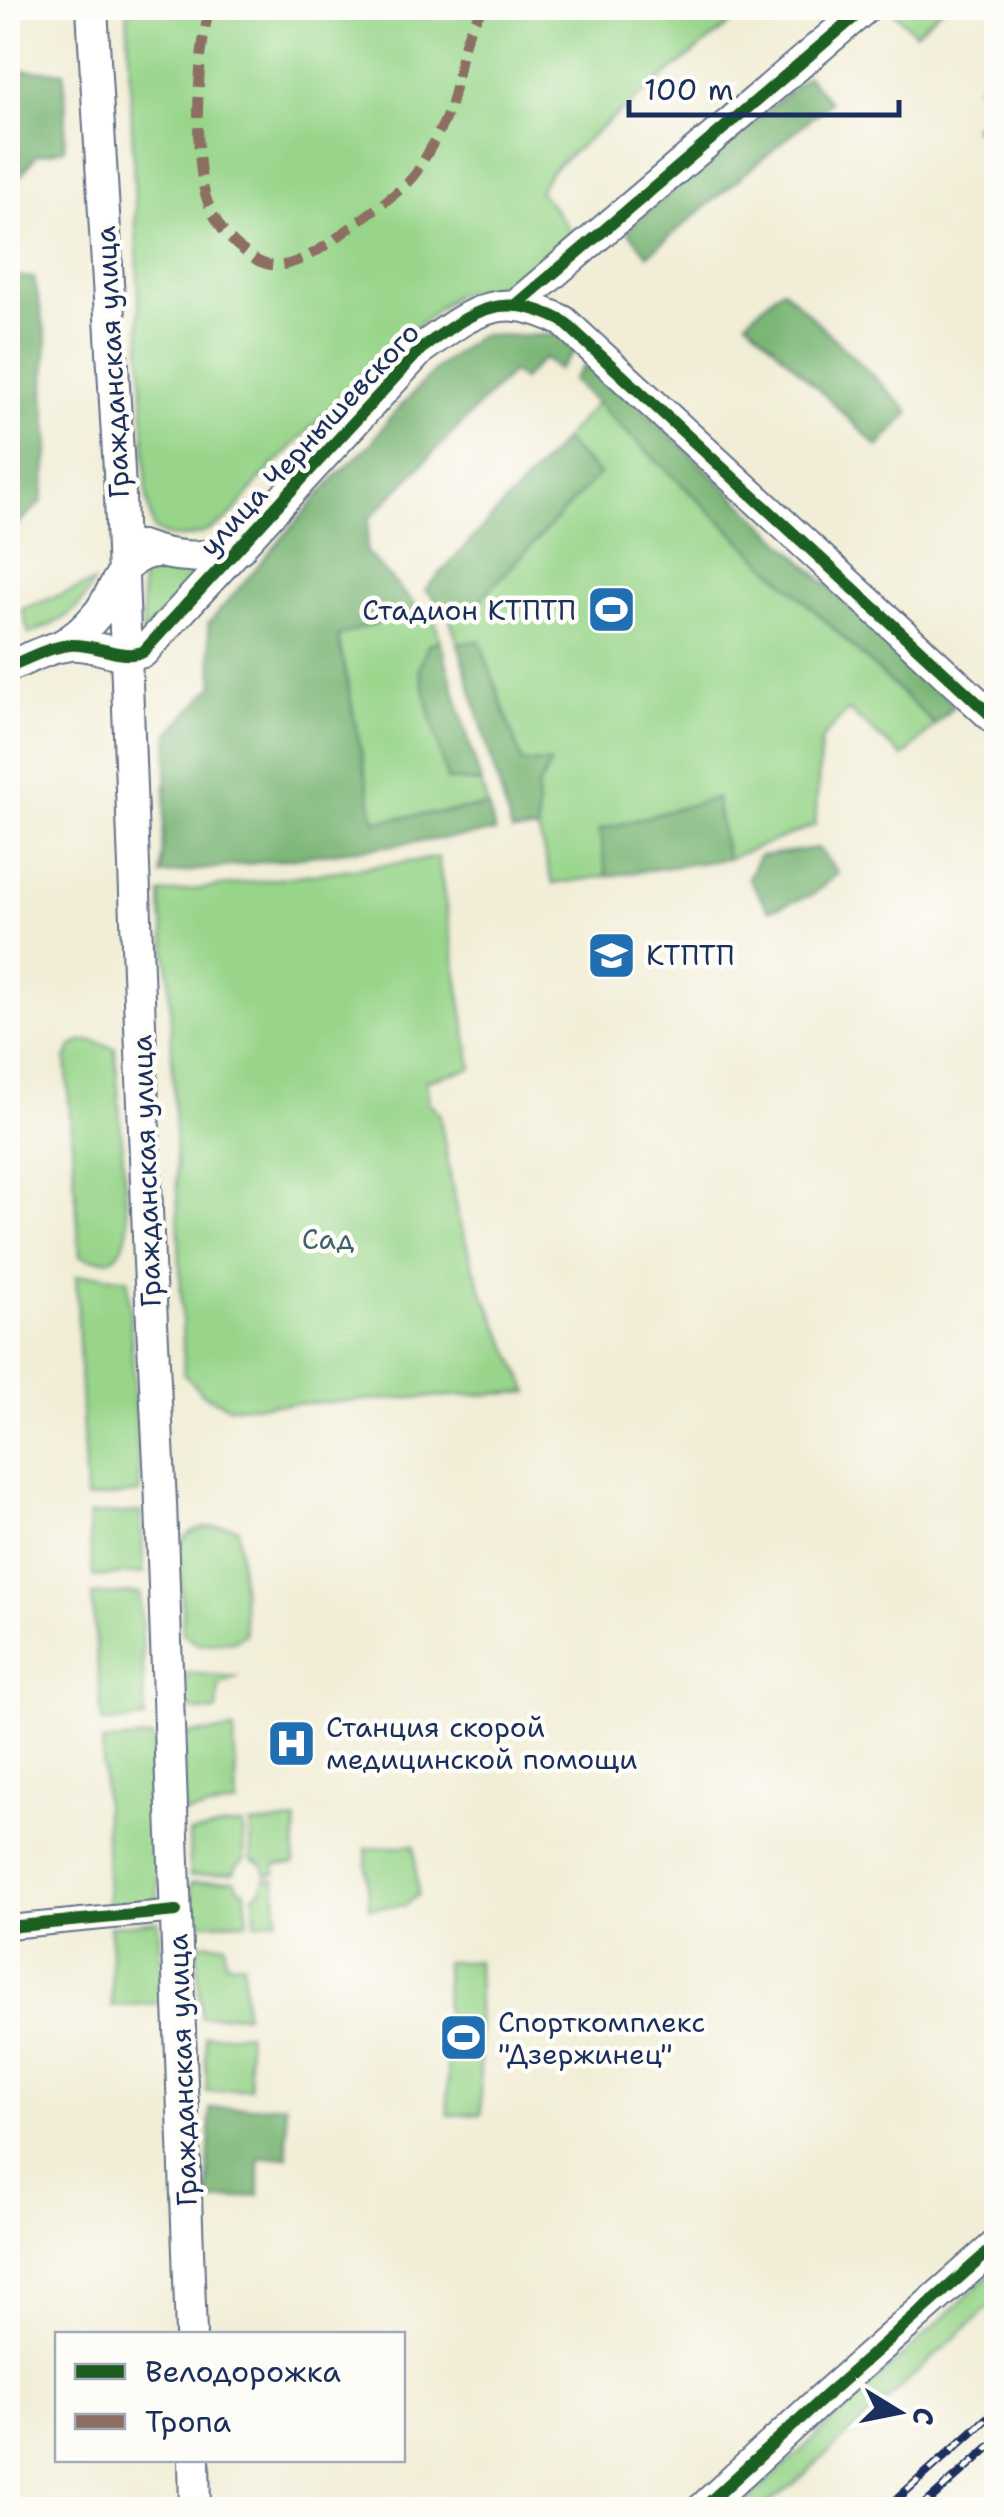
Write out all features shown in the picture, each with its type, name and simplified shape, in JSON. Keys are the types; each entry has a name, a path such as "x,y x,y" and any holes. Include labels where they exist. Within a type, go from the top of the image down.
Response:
{"street":[{"name":"Гражданская улица","path":"92,8 122,573"},
{"name":"улица Чернышевского","path":"134,660 421,349 463,318 486,308 515,306 865,8"},
{"path":"515,306 538,308 563,321 996,720"},
{"path":"121,538 158,552"},
{"path":"55,649 112,614 122,573 146,552 191,558 240,548"},
{"name":"Гражданская улица","path":"112,614 134,660 148,1262 160,1463 191,2332"},
{"path":"8,666 55,649 86,646 134,660"},
{"path":"8,1927 176,1911"},
{"path":"702,2510 996,2245"},
{"path":"194,2462 195,2510"}],"green space":[{"path":"127,8 750,8 550,172 539,190 572,232 513,284 456,294 389,349 258,481 227,519 201,534 180,537 153,528 147,498"},
{"path":"890,8 943,8 915,33"},
{"path":"996,69 996,150 973,127 990,112 978,87"},
{"path":"64,72 64,149 37,155 17,180 8,179 8,73"},
{"path":"807,76 830,102 648,255 627,230"},
{"path":"10,276 34,278 47,340 44,395 49,444 42,502 14,527 8,525"},
{"path":"782,288 910,412 878,447 747,320"},
{"path":"560,334 578,348 558,370 544,358 522,380 512,372 369,519 366,552 419,609 338,636 375,821 488,806 495,832 161,875 169,733 214,685 208,624 335,477 371,444 387,421 439,366 480,335"},
{"path":"591,359 954,706 935,725 572,380"},
{"path":"596,403 935,725 903,757 848,710 821,740 815,825 727,859 716,798 600,831 607,876 553,884 538,830 537,789 522,762 480,641 458,643 447,610 476,604 599,474 563,440"},
{"path":"563,441 599,474 476,604 447,610 425,590"},
{"path":"141,562 212,566 143,634"},
{"path":"93,583 75,609 29,634 22,609"},
{"path":"419,609 434,619 440,640 428,645 447,780 481,783 488,806 375,822 338,636"},
{"path":"440,640 481,783 447,780 419,668 428,645"},
{"path":"480,641 522,762 551,763 537,789 538,830 512,832 458,643"},
{"path":"715,798 727,859 607,876 599,830"},
{"path":"818,848 838,873 813,895 769,910 748,878 759,856"},
{"name":"Сад","path":"438,858 472,1068 426,1080 429,1103 439,1112 457,1215 480,1286 529,1392 229,1407 202,1393 184,1374 169,975 160,894"},
{"path":"83,1041 115,1048 128,1227 119,1253 108,1260 80,1256 66,1059 72,1046"},
{"path":"76,1276 128,1279 140,1493 86,1499"},
{"path":"141,1512 144,1573 93,1577 88,1515"},
{"path":"238,1528 245,1634 234,1641 198,1644 183,1633 180,1548 193,1531"},
{"path":"140,1593 145,1719 102,1723 92,1595"},
{"path":"187,1673 236,1677 219,1686 217,1711 205,1711 187,1705"},
{"path":"234,1730 237,1804 184,1814 182,1735"},
{"path":"154,1737 158,1899 108,1905 102,1742"},
{"path":"296,1821 294,1864 275,1865 276,1873 266,1875 263,1865 252,1860 250,1825"},
{"path":"243,1825 245,1859 234,1873 190,1876 189,1834"},
{"path":"414,1845 418,1895 406,1905 369,1908 366,1849"},
{"path":"265,1879 275,1879 278,1919 255,1923 254,1895 263,1888"},
{"path":"234,1880 245,1891 248,1922 191,1923 191,1883"},
{"path":"158,1921 163,2003 112,2006 110,1926"},
{"path":"225,1943 226,1963 243,1962 245,2014 201,2017 196,1944"},
{"name":"Спорткомплекс \"Дзержинец\"","path":"477,1961 481,2114 448,2115 445,1962"},
{"path":"247,2033 250,2088 207,2092 205,2036"},
{"path":"285,2104 288,2157 259,2158 259,2195 208,2202 210,2109"},
{"path":"996,2269 996,2301 795,2483 760,2509 738,2509"}],"railway":[{"path":"885,2510 996,2410"},
{"path":"919,2510 996,2441"}],"marked path":[{"path":"210,8 198,106 203,185 211,211 227,235 255,259 275,265 302,259 329,243 415,175 447,115 465,42 484,8"}],"cycle path":[{"path":"515,306 865,8"},
{"path":"8,667 70,645 125,654 143,652 421,349 472,315 504,306 541,311 563,321 996,720"},
{"path":"8,1927 176,1911"},
{"path":"701,2510 996,2245"}],"place":[{"name":"Стадион КТПТП","path":"611,610"},
{"name":"КТПТП","path":"611,955"},
{"name":"Станция скорой медицинской помощи","path":"291,1743"},
{"name":"Спорткомплекс \"Дзержинец\"","path":"463,2038"}]}
